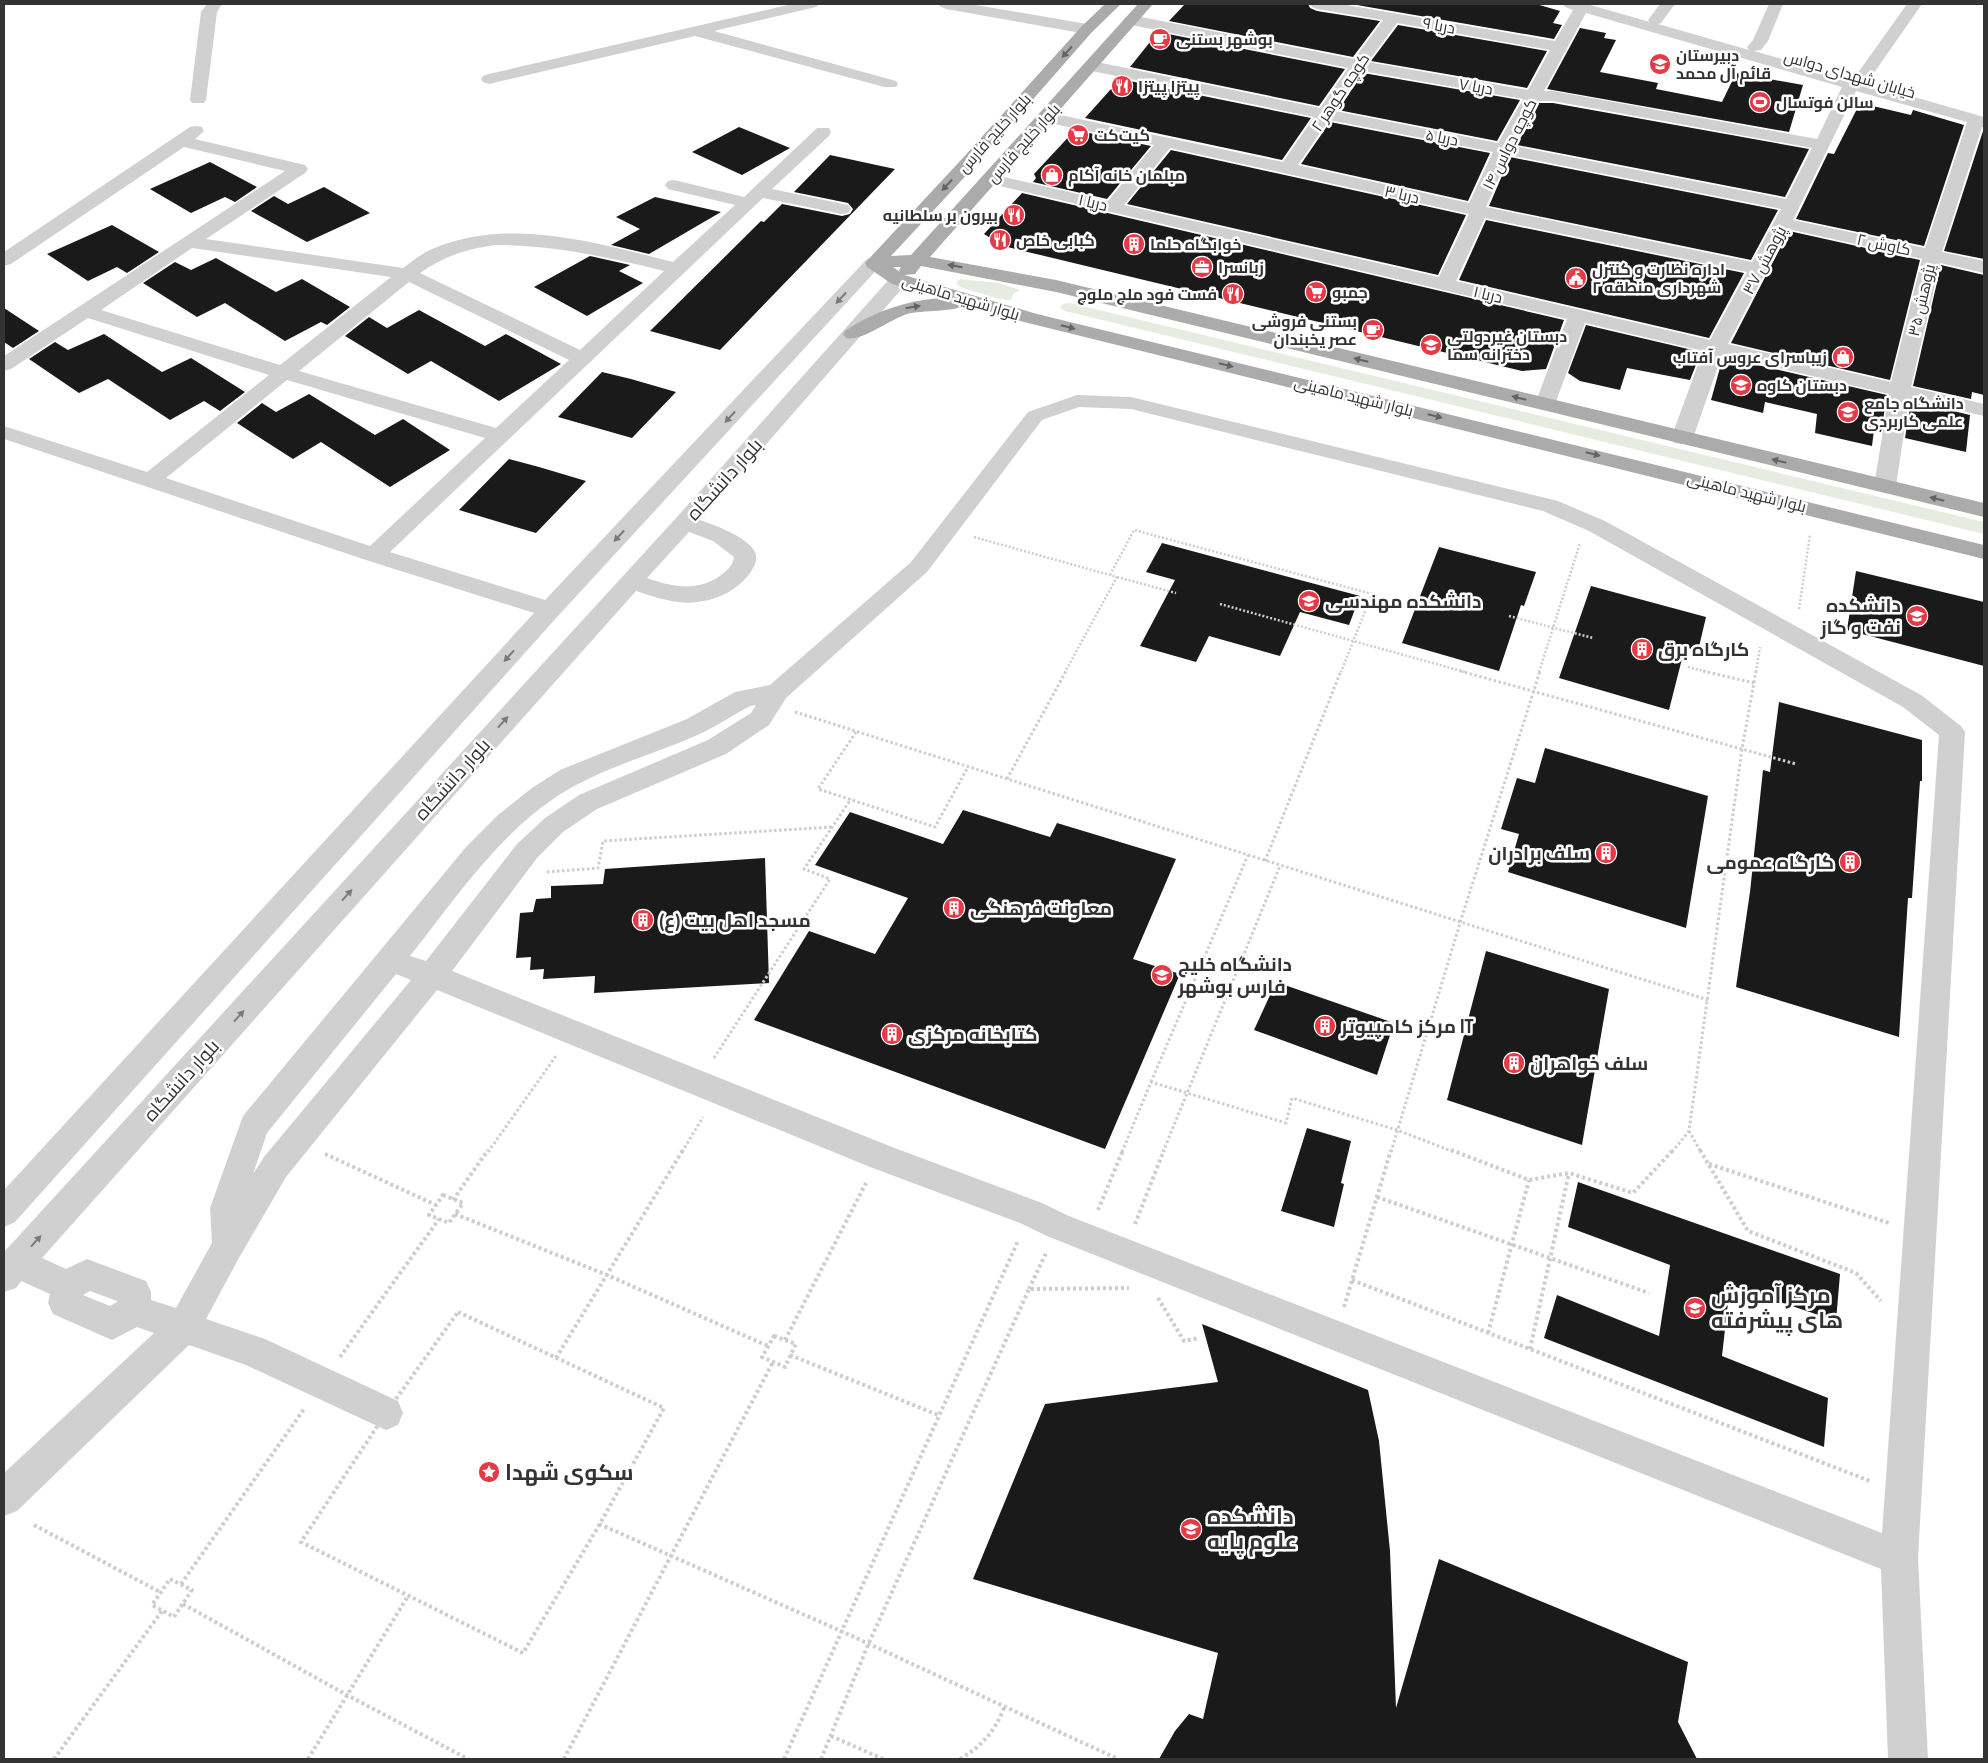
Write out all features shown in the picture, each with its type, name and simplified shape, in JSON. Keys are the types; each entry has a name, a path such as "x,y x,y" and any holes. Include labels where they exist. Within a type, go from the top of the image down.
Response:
{"main road":[{"name":"بلوار خلیج ‌فارس","path":"874,263 967,164 1087,29 1113,4"},
{"name":"بلوار خلیج‌ فارس","path":"899,280 1046,118 1146,4"},
{"path":"955,218 955,232 963,247 977,260 1002,275"},
{"name":"بلوار شهید ماهینی","path":"874,263 917,260 1056,286 1984,510"},
{"name":"بلوار شهید ماهینی","path":"874,263 899,280 1031,318 1984,552"},
{"path":"1031,318 1029,308 1031,299 1039,292 1056,286"},
{"path":"853,334 877,318 900,309 935,304 975,303"}],"street":[{"path":"198,100 209,12 214,4"},
{"path":"489,79 811,4"},
{"path":"946,4 1087,29"},
{"name":"دریا ۹","path":"1317,4 1561,47"},
{"name":"خیابان شهدای دواس","path":"1601,4 1755,48 1982,118"},
{"path":"1656,20 1668,4"},
{"path":"1755,48 1776,4"},
{"name":"پژوهش ۳۷","path":"1682,438 1714,348 1722,339 1784,223 1822,145 1857,81 1914,4"},
{"name":"خیابان شهدای دواس","path":"1576,6 1857,81"},
{"name":"کوچه دواس ۱۴","path":"1445,284 1478,211 1477,206 1504,148 1561,47 1576,6"},
{"name":"کوچه گوهر ۲","path":"1287,168 1393,18"},
{"name":"دریا ۷","path":"1131,20 1358,65 1534,96 1553,96 1822,145"},
{"path":"696,31 890,84"},
{"name":"دریا ۵","path":"1092,66 1792,206"},
{"name":"دریا ۳","path":"1046,118 1758,269"},
{"name":"پژوهش ۳۵","path":"1885,486 1900,389 1932,255 1982,118"},
{"path":"4,260 200,129"},
{"path":"374,555 823,132"},
{"path":"4,365 299,168 181,141"},
{"path":"1113,207 1165,143"},
{"name":"دریا ۱","path":"991,179 1984,410"},
{"path":"674,185 753,198 842,209"},
{"name":"کاوش ۲","path":"1784,223 1984,267"},
{"path":"149,481 407,274 439,253 479,241 514,239 556,242 677,269"},
{"path":"189,242 407,274 582,360"},
{"name":"بلوار دانشگاه","path":"4,1212 550,610 874,263"},
{"name":"بلوار دانشگاه","path":"10,1270 686,522 899,280"},
{"path":"85,311 284,373 501,436"},
{"path":"1545,404 1578,315"},
{"path":"4,1498 183,1328 228,1245 275,1168 432,975 527,851 554,825 588,802 717,747 760,719 774,698 919,567 1035,416 1077,401 1131,403 1550,506 1586,521 1912,701 1952,732 1899,1558 1908,1759"},
{"path":"4,432 374,555 550,610"},
{"path":"631,581 658,590 694,595 714,591 736,575 744,563 745,554 721,536 686,522"},
{"path":"228,1245 226,1208 254,1126 476,854 507,822 541,795 569,777 696,725 744,698 774,698"},
{"path":"390,960 432,975 708,1088 1124,1252 1156,1277 1335,1336 1899,1558"},
{"path":"10,1270 68,1286 65,1303 112,1324 134,1310 253,1351 386,1413"}],"path":[{"path":"1335,1336 1460,923 1586,521"},
{"path":"948,530 1176,593"},
{"path":"1110,575 1134,530 1372,594 1265,861"},
{"path":"1794,636 1810,535"},
{"path":"1007,780 1117,577"},
{"path":"1220,604 1796,764"},
{"path":"1509,616 1592,638"},
{"path":"1151,1082 1286,1123 1292,1098 1397,1130 1529,1180 1569,1173 1633,1193 1664,1161 1689,1131 1742,749 1766,620"},
{"path":"1688,667 1754,684"},
{"path":"774,698 856,732 1708,1000"},
{"path":"856,732 818,789 935,827 968,767"},
{"path":"556,1358 607,1275 708,1088 830,879 804,869 851,799"},
{"path":"507,875 598,868 603,841 832,827"},
{"path":"784,1759 938,1415 1151,1082 1248,855"},
{"path":"1124,1252 1186,1093 1280,866"},
{"path":"453,1200 573,1033"},
{"path":"1689,1131 1748,1231 1856,1274 1913,1335"},
{"path":"296,1141 436,1205"},
{"path":"784,1340 881,1157"},
{"path":"1709,1164 1920,1233"},
{"path":"1530,1349 1569,1173"},
{"path":"1488,1333 1529,1180"},
{"path":"443,1196 453,1200 462,1204 449,1223 429,1215 443,1196"},
{"path":"1377,1197 1649,1293"},
{"path":"455,1214 607,1275 768,1346"},
{"path":"820,1759 868,1645 1058,1226"},
{"path":"1029,1289 1156,1277 1184,1340 1199,1338"},
{"path":"1352,1280 1904,1494"},
{"path":"458,1312 664,1408 599,1524 523,1653 301,1542 386,1413 458,1312"},
{"path":"774,1336 784,1340 796,1344 785,1367 762,1357 774,1336"},
{"path":"790,1355 938,1415"},
{"path":"564,1759 773,1362"},
{"path":"599,1524 841,1631 1004,1708 1118,1759"},
{"path":"34,1525 160,1592"},
{"path":"170,1579 192,1590 183,1604 174,1617 152,1605 170,1579"},
{"path":"308,1759 408,1596"},
{"path":"183,1604 347,1695 468,1759"},
{"path":"54,1759 162,1611"},
{"path":"960,1759 970,1754 986,1740 1001,1718 1004,1708"},
{"path":"831,1736 883,1759"}],"shaded area":[{"path":"961,279 998,283 1020,290 1013,294 1011,300 999,299 960,287 956,282"},
{"path":"1070,303 1984,522 1984,534 1065,311 1060,308 1063,304"}],"building":[{"path":"1185,4 1308,4 1310,8 1317,11 1380,21 1353,57 1169,21"},
{"path":"1351,4 1536,4 1560,11 1553,23 1562,25 1554,39"},
{"path":"1398,25 1547,51 1527,88 1371,61"},
{"path":"1580,28 1606,33 1604,38 1616,40 1600,72 1658,83 1656,89 1722,102 1736,73 1803,85 1789,132 1547,89"},
{"path":"1158,32 1345,69 1319,106 1130,67"},
{"path":"1363,73 1520,100 1497,141 1338,110"},
{"path":"1120,79 1311,118 1282,160 1085,118"},
{"path":"1539,103 1553,103 1809,149 1785,197 1517,145"},
{"path":"1860,103 1911,115 1913,110 1964,125 1924,246 1796,219 1828,153 1834,154"},
{"path":"1330,122 1490,153 1468,201 1301,164"},
{"path":"739,127 790,148 742,175 692,152"},
{"path":"1075,130 1151,146 1107,199 1033,182 1036,178 1034,174"},
{"path":"1984,131 1984,259 1944,251"},
{"path":"1171,150 1466,215 1438,275 1127,204"},
{"path":"830,155 895,169 720,350 650,331 761,221 764,222 782,204 842,216 850,214 853,209 848,203 794,192"},
{"path":"1510,157 1778,210 1751,260 1489,206"},
{"path":"210,162 257,187 235,202 225,197 191,213 150,189"},
{"path":"324,187 370,213 307,242 251,211 274,196 288,204"},
{"path":"1022,193 1564,320 1546,369 1522,371 1003,246 984,234"},
{"path":"655,197 721,212 649,254 611,245 640,229 616,217"},
{"path":"1486,220 1744,273 1709,338 1459,280"},
{"path":"112,225 159,252 127,273 117,267 88,281 47,254"},
{"path":"1789,231 1920,260 1890,380 1731,343"},
{"path":"590,256 630,265 619,271 643,283 587,316 534,287"},
{"path":"216,258 276,292 302,279 350,307 327,325 321,322 285,341 225,303 197,317 143,283 175,262 191,270"},
{"path":"1941,265 1984,275 1984,395 1972,392 1971,399 1913,386"},
{"path":"4,308 39,331 13,348 4,342"},
{"path":"419,310 485,346 506,334 561,364 499,401 431,361 408,374 345,336 369,317 387,328"},
{"path":"1586,325 1701,352 1690,380 1627,368 1620,390 1580,381 1568,373"},
{"path":"104,334 162,372 191,358 245,392 220,411 204,401 170,420 108,379 79,393 29,359 55,342 68,350"},
{"path":"1723,357 1887,395 1881,432 1874,430 1872,446 1815,433 1817,414 1765,402 1763,413 1711,400"},
{"path":"602,372 676,392 632,438 558,417"},
{"path":"309,394 375,435 403,419 450,450 390,487 321,442 293,459 237,423 262,403 276,412"},
{"path":"1911,401 1970,415 1966,452 1905,438"},
{"path":"509,459 586,481 536,533 459,510"},
{"name":"دانشکده مهندسی","path":"1162,543 1360,596 1349,625 1300,612 1280,656 1209,636 1196,662 1140,646 1175,580 1146,572"},
{"path":"1439,547 1536,572 1524,606 1521,605 1499,671 1402,643"},
{"name":"دانشکده نفت و گاز","path":"1856,571 1984,602 1984,666 1847,630"},
{"name":"کارگاه برق","path":"1591,586 1706,617 1698,651 1685,647 1669,710 1559,678"},
{"name":"کارگاه عمومی","path":"1779,702 1922,740 1922,781 1920,781 1912,898 1908,898 1899,1037 1736,987 1750,892 1763,770 1770,772"},
{"name":"سلف برادران","path":"1545,748 1708,796 1686,928 1508,872 1519,834 1501,829 1517,778 1535,783"},
{"path":"963,810 1050,837 1057,823 1176,859 1133,959 1180,974 1105,1149 754,1020 809,931 875,954 908,898 815,865 850,812 943,844"},
{"name":"مسجد اهل بیت (ع)","path":"765,858 769,983 594,993 595,976 543,979 544,969 530,970 531,957 516,958 520,913 533,912 536,899 551,898 551,886 603,884 605,869"},
{"name":"سلف خواهران","path":"1486,951 1609,989 1582,1145 1447,1100"},
{"name":"مرکز کامپیوتر IT","path":"1276,982 1394,1023 1377,1075 1254,1030"},
{"path":"1307,1128 1351,1141 1341,1183 1344,1184 1334,1227 1281,1211"},
{"name":"مرکز آموزش های پیشرفته","path":"1578,1182 1840,1274 1836,1321 1730,1285 1722,1356 1828,1398 1824,1447 1544,1338 1557,1295 1659,1336 1670,1265 1568,1227"},
{"name":"دانشکده علوم پایه","path":"1202,1324 1368,1390 1379,1441 1390,1551 1396,1708 1439,1559 1688,1662 1678,1722 1697,1759 1159,1759 1175,1731 1189,1714 1203,1719 1218,1653 973,1579 1045,1404 1218,1382"}],"place":[{"name":"بوشهر بستنی","path":"1160,39"},
{"name":"دبیرستان قائم آل محمد","path":"1660,64"},
{"name":"پیتزا پیتزا","path":"1122,86"},
{"name":"سالن فوتسال","path":"1760,102"},
{"name":"کیت‌کت","path":"1078,135"},
{"name":"مبلمان خانه آکام","path":"1052,175"},
{"name":"بیرون بر سلطانیه","path":"1014,215"},
{"name":"کبابی خاص","path":"1000,240"},
{"name":"خوابگاه حلما","path":"1134,244"},
{"name":"زبانسرا","path":"1202,267"},
{"name":"اداره‌ نظارت و کنترل شهرداری منطقه ۲","path":"1576,278"},
{"name":"جمبو","path":"1316,292"},
{"name":"فست فود ملچ ملوچ","path":"1233,294"},
{"name":"بستنی فروشی عصر یخبندان","path":"1373,330"},
{"name":"دبستان غیردولتی دخترانه سما","path":"1431,345"},
{"name":"زیباسرای عروس آفتاب","path":"1843,357"},
{"name":"دبستان کاوه","path":"1741,385"},
{"name":"دانشگاه جامع علمی کاربردی","path":"1848,412"},
{"name":"دانشکده مهندسی","path":"1309,601"},
{"name":"دانشکده نفت و گاز","path":"1917,616"},
{"name":"کارگاه برق","path":"1642,649"},
{"name":"سلف برادران","path":"1606,853"},
{"name":"کارگاه عمومی","path":"1850,862"},
{"name":"معاونت فرهنگی","path":"954,908"},
{"name":"مسجد اهل بیت (ع)","path":"643,920"},
{"name":"دانشگاه خلیج فارس بوشهر","path":"1162,975"},
{"name":"مرکز کامپیوتر IT","path":"1325,1026"},
{"name":"کتابخانه مرکزی","path":"892,1034"},
{"name":"سلف خواهران","path":"1514,1063"},
{"name":"مرکز آموزش های پیشرفته","path":"1695,1308"},
{"name":"سکوی شهدا","path":"489,1472"},
{"name":"دانشکده علوم پایه","path":"1191,1529"}]}
